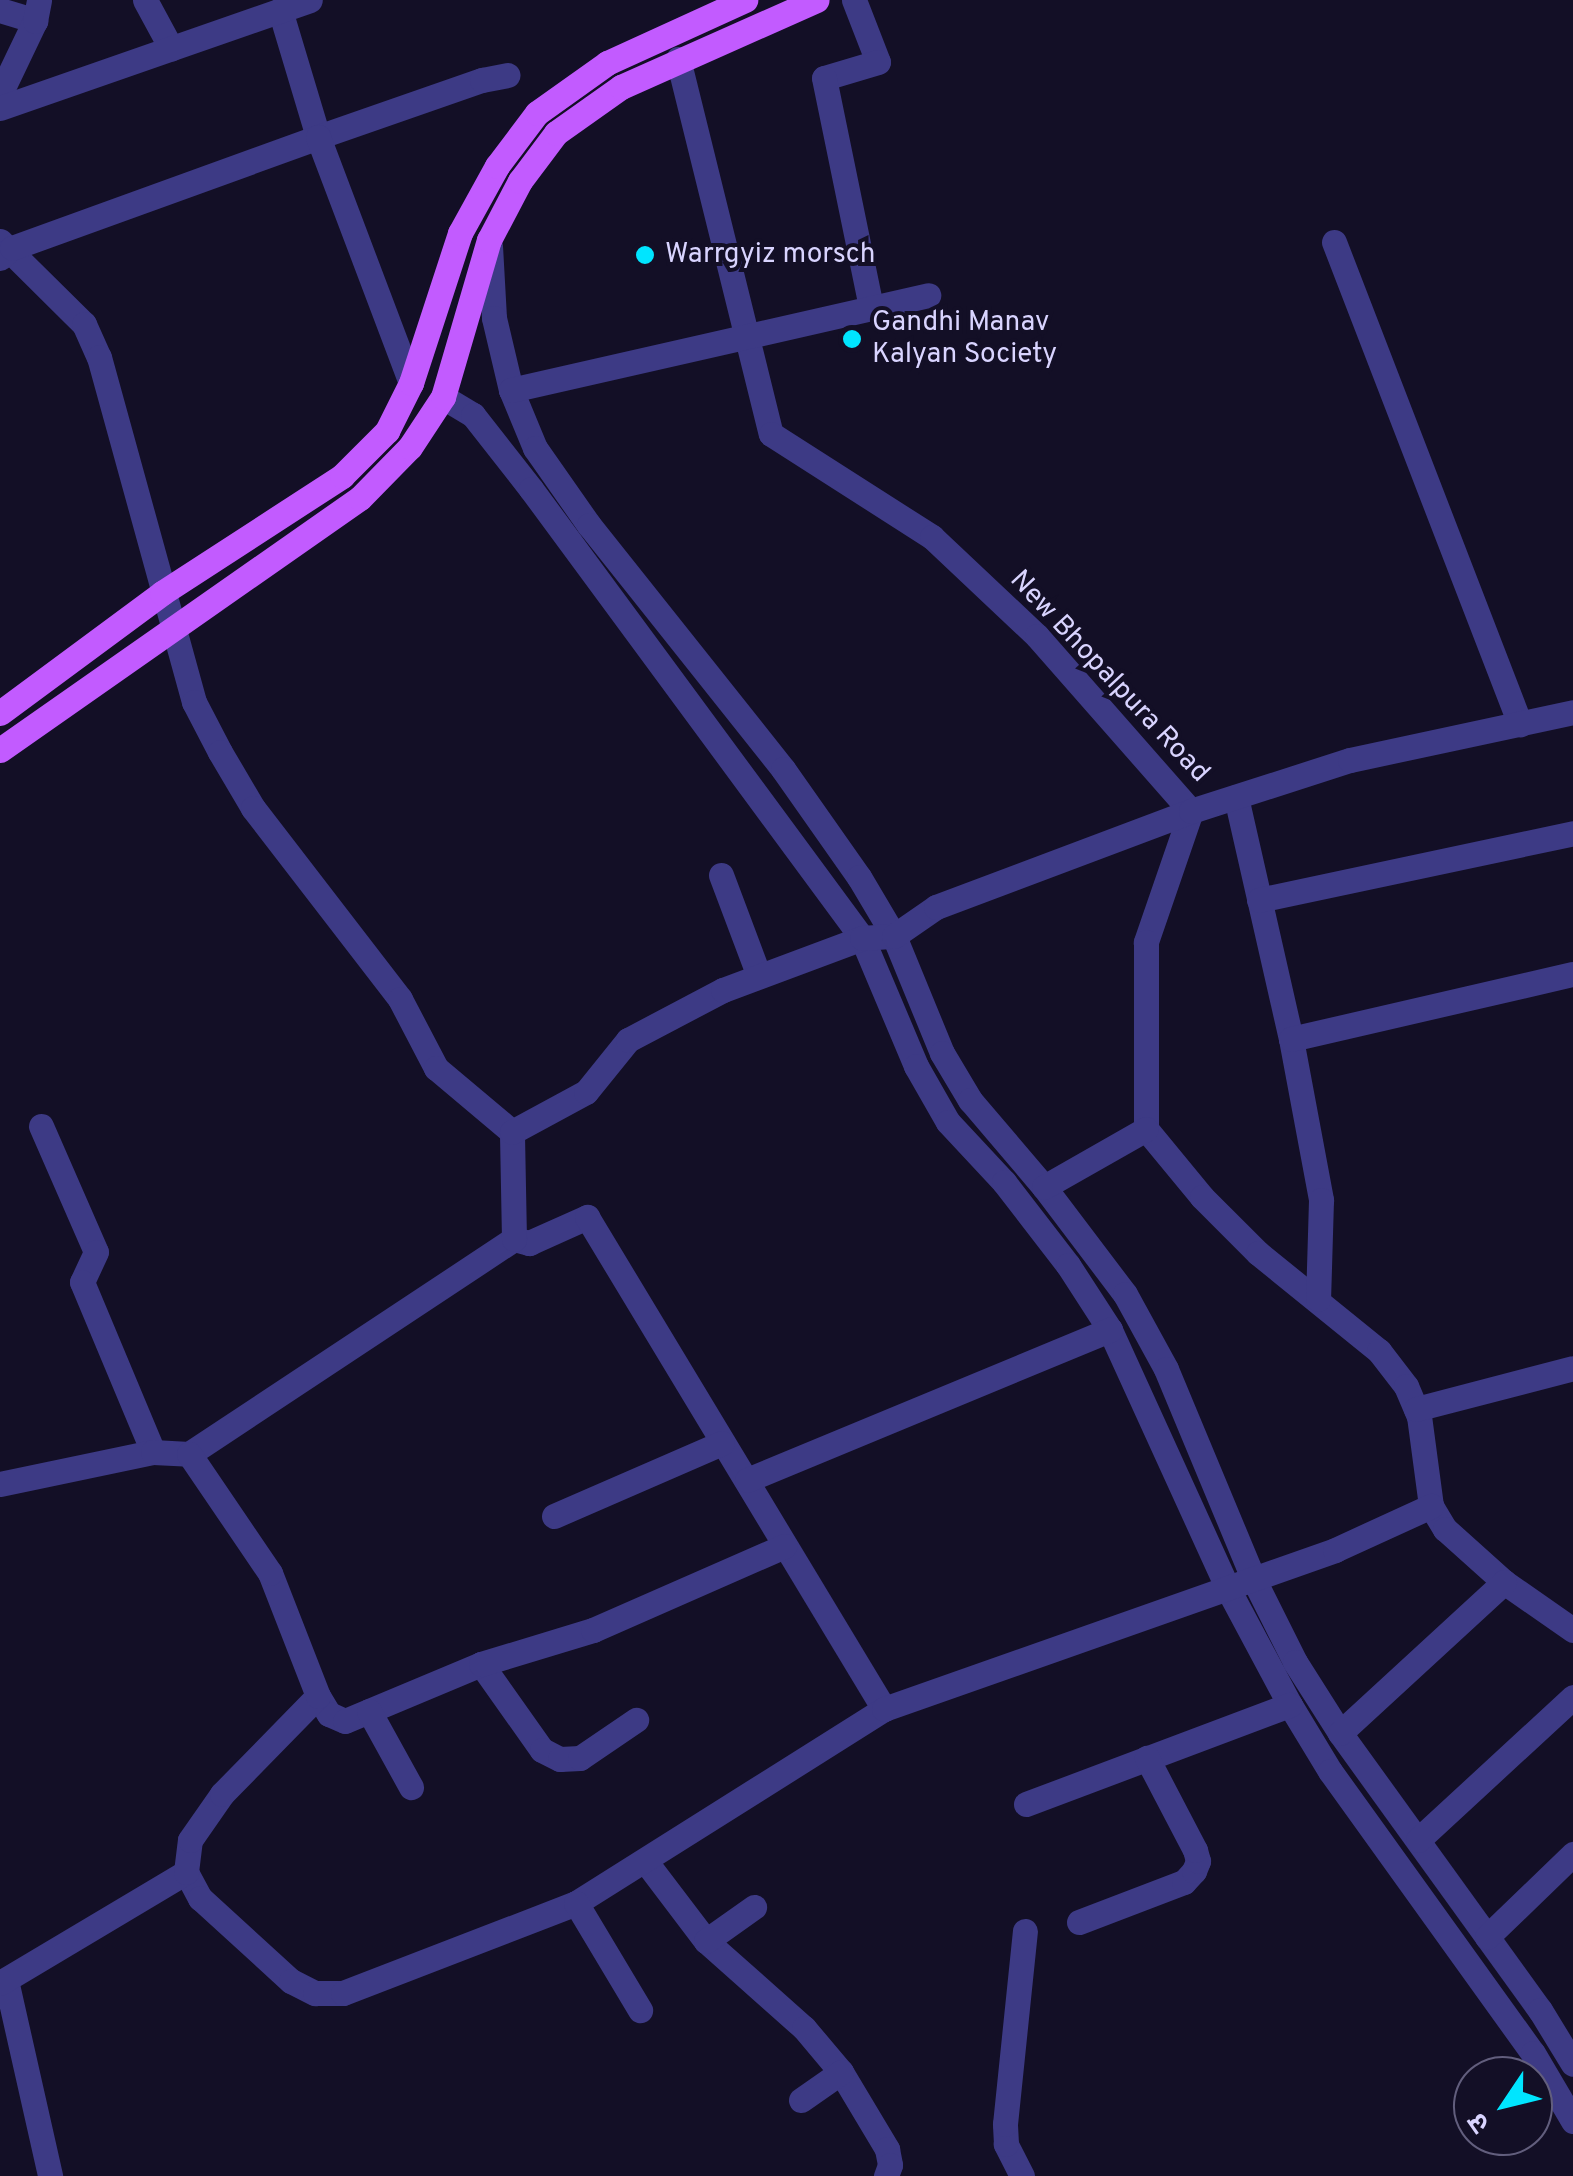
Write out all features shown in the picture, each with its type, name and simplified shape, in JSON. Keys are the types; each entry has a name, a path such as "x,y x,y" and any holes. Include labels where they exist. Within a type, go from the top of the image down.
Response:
{"main road":[{"path":"0,750 171,626 360,498 410,447 443,397 489,240 520,181 556,133 621,87 816,0"},
{"path":"0,714 162,593 342,476 387,430 412,382 460,233 497,166 537,113 607,64 735,2"}],"street":[{"path":"145,0 171,48"},
{"path":"0,108 310,0"},
{"path":"854,0 878,62 824,78 871,306"},
{"path":"734,34 735,2"},
{"path":"0,10 37,10 0,94"},
{"path":"280,10 318,137 412,382"},
{"name":"New Bhopalpura Road","path":"678,59 771,434 932,537 1037,636 1190,811 1146,942 1146,1130"},
{"path":"508,76 482,80 4,249 84,324 92,340 194,702 253,808 400,999 436,1068 512,1132 514,1240"},
{"path":"489,240 494,318 511,390 546,464 783,770 859,876 894,936 942,1053 970,1100 1044,1187 1125,1294 1166,1369 1254,1580 1295,1662 1340,1734 1488,1937 1573,2064"},
{"path":"1334,242 1520,724"},
{"path":"511,390 928,295"},
{"path":"443,397 472,414 531,489 862,938 916,1066 948,1122 1004,1182 1068,1265 1110,1330 1228,1590 1290,1705 1330,1771 1533,2053 1573,2121"},
{"path":"512,1132 586,1092 628,1040 759,976 862,938 894,936 936,907 1236,796 1350,760 1573,712"},
{"path":"1236,796 1291,1039 1321,1200 1318,1299"},
{"path":"1259,900 1573,834"},
{"path":"718,877 759,976"},
{"path":"1291,1039 1573,974"},
{"path":"41,1126 96,1252 82,1282 153,1452"},
{"path":"1044,1187 1146,1130 1202,1196 1258,1253 1379,1351 1406,1386 1416,1409 1431,1506 1445,1529 1504,1582 1573,1630"},
{"path":"0,1484 153,1452 189,1454 514,1240 529,1243 587,1217 884,1709"},
{"path":"747,1480 1110,1330"},
{"path":"1416,1409 1573,1368"},
{"path":"554,1516 722,1443"},
{"path":"189,1454 270,1573 318,1696 329,1714 345,1721 481,1664 593,1630 784,1546"},
{"path":"318,1696 222,1794 190,1840 186,1872 200,1898 291,1981 315,1993 342,1993 576,1903 884,1709 1228,1590 1334,1550 1431,1506"},
{"path":"1340,1734 1504,1582"},
{"path":"481,1664 542,1750 560,1759 580,1758 636,1720"},
{"path":"1418,1840 1573,1698"},
{"path":"1026,1804 1290,1705"},
{"path":"370,1710 411,1787"},
{"path":"1079,1922 1184,1882 1194,1871 1198,1861 1195,1850 1146,1758"},
{"path":"1488,1937 1573,1854"},
{"path":"646,1862 706,1941 804,2028 841,2072 887,2149 890,2165 886,2176"},
{"path":"50,2176 3,1982 186,1872"},
{"path":"576,1903 640,2010"},
{"path":"706,1941 754,1906"},
{"path":"1022,2176 1006,2144 1005,2124 1025,1930"},
{"path":"801,2100 841,2072"}],"place":[{"name":"Warrgyiz morsch","path":"645,255"},
{"name":"Gandhi Manav Kalyan Society","path":"852,339"}]}
